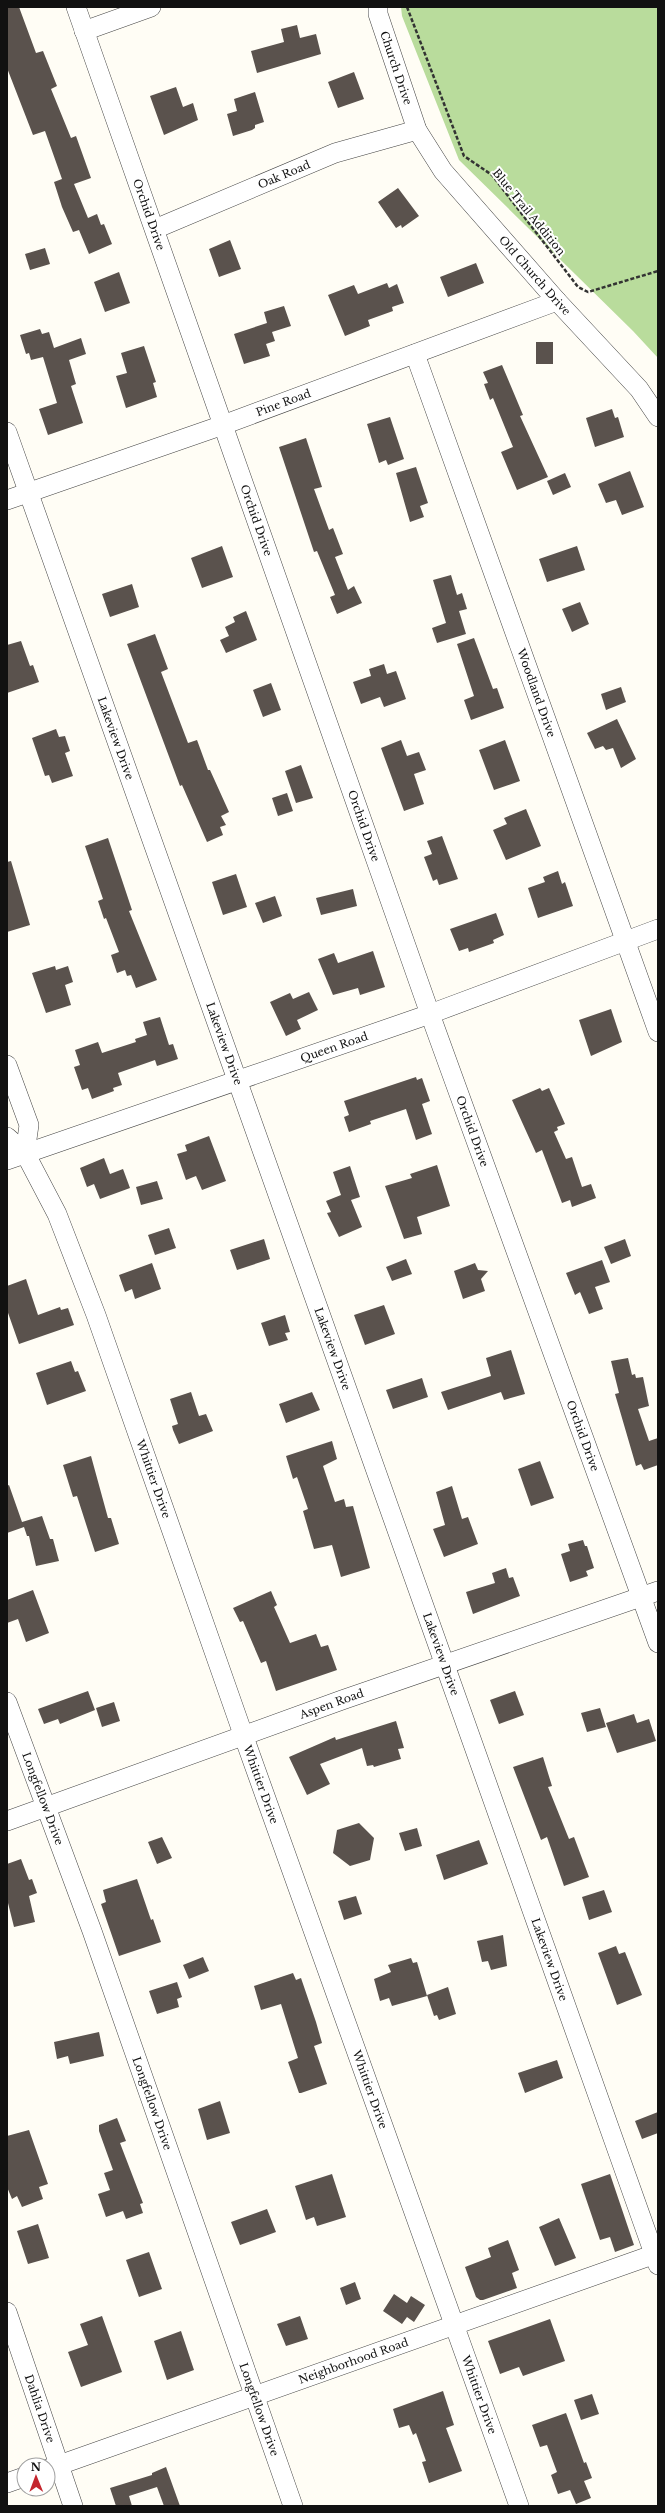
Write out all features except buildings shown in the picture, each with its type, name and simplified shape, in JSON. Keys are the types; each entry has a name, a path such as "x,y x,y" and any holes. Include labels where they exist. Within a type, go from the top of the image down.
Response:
{"street":[{"name":"Orchid Drive","path":"76,7 430,1014 650,1594 658,1643"},
{"path":"84,31 151,7"},
{"name":"Church Drive","path":"378,7 378,14 417,130"},
{"name":"Oak Road","path":"155,229 335,153 417,130"},
{"name":"Old Church Drive","path":"417,130 443,171 557,301 639,389 658,416"},
{"name":"Pine Road","path":"7,500 223,425 557,301"},
{"name":"Woodland Drive","path":"415,354 658,1032"},
{"name":"Lakeview Drive","path":"7,432 238,1080 444,1666 657,2258"},
{"name":"Queen Road","path":"7,1160 430,1014 658,929"},
{"path":"7,1065 29,1125 25,1153"},
{"path":"7,1137 25,1153"},
{"name":"Whittier Drive","path":"25,1153 56,1214 96,1315 244,1738 520,2506"},
{"name":"Aspen Road","path":"7,1821 244,1738 342,1700 650,1594"},
{"name":"Longfellow Drive","path":"7,1702 45,1808 95,1939 174,2162 253,2396 293,2506"},
{"name":"Neighborhood Road","path":"56,2466 455,2323 657,2258"},
{"name":"Dahlia Drive","path":"7,2312 50,2457"},
{"name":"Dahlia Drive","path":"56,2473 73,2506"}],"path":[{"name":"Blue Trail Addition","path":"407,7 464,156 492,175 578,286 588,292 658,271"}],"green space":[{"path":"401,7 658,7 658,358 633,331 459,160 402,16"}]}
